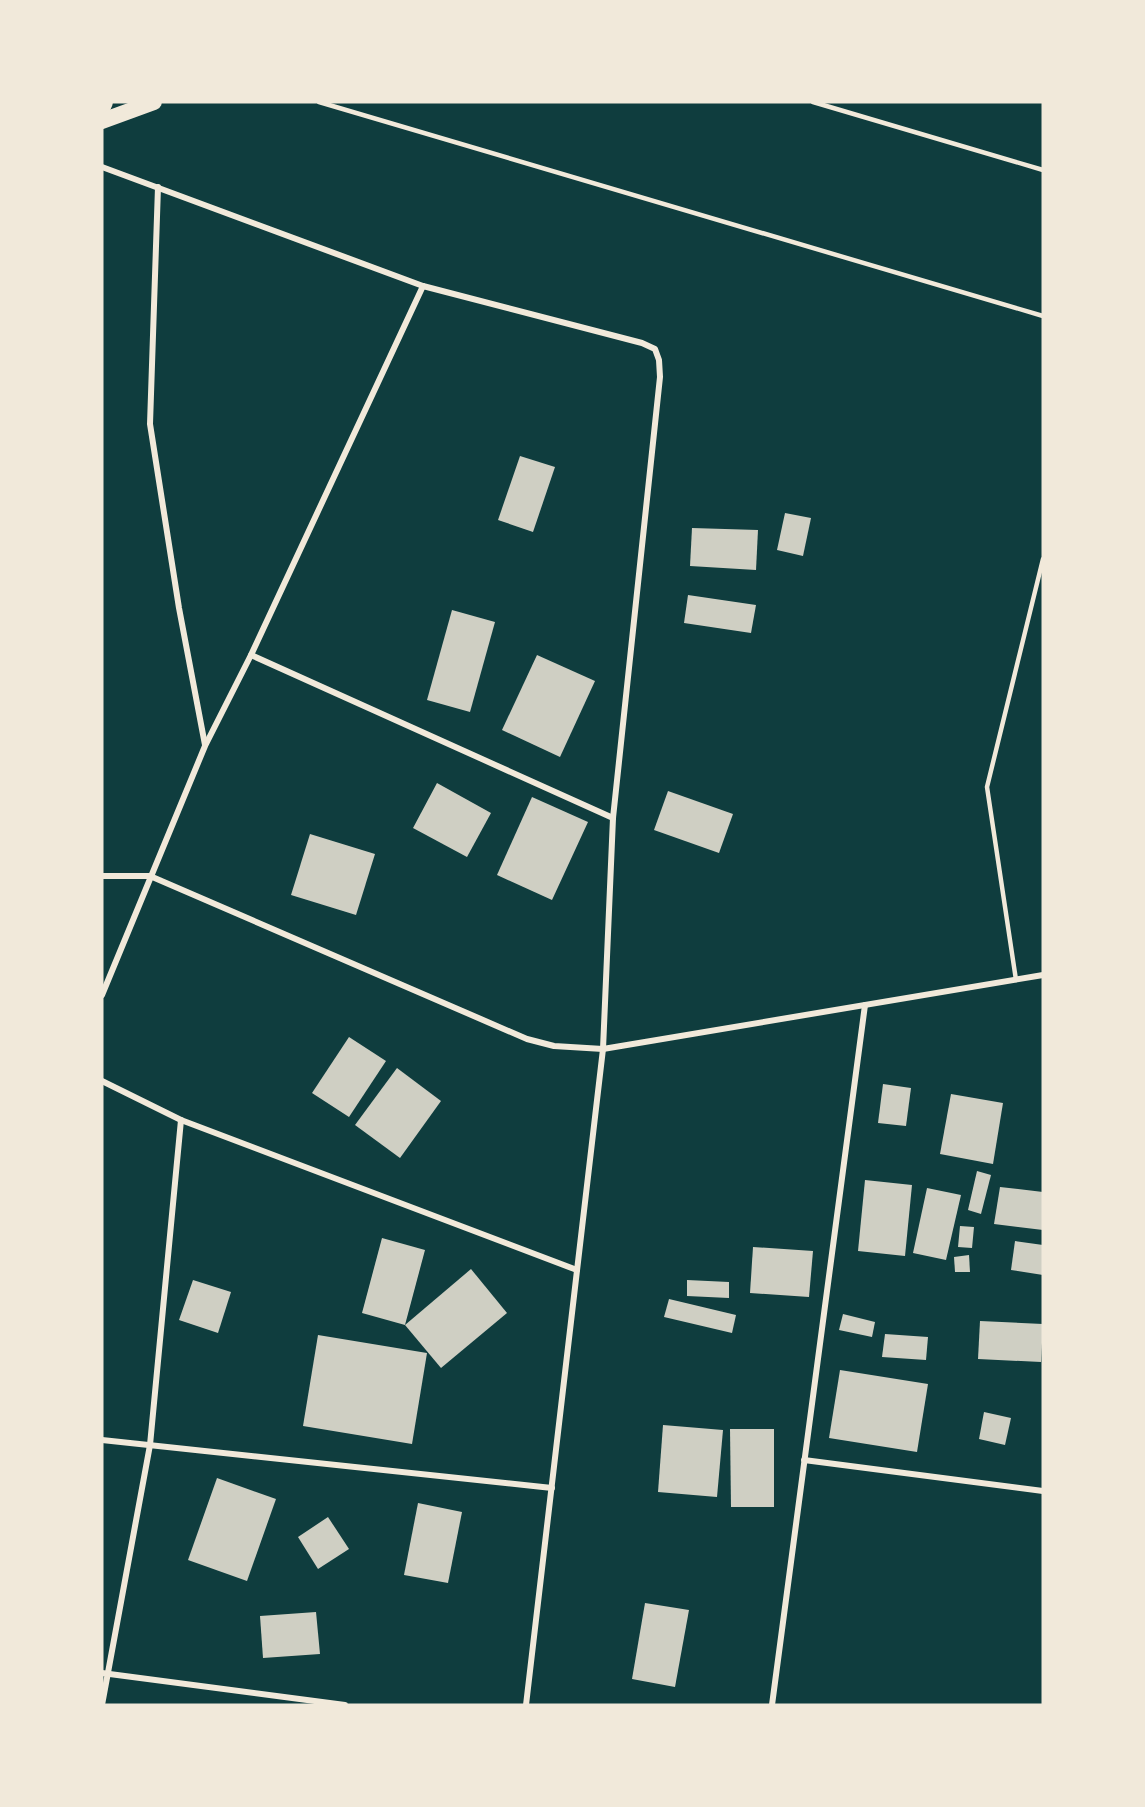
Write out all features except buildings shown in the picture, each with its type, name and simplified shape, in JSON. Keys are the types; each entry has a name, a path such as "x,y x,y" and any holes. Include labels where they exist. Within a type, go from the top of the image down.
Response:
{"highway":[{"path":"102,109 105,102"},
{"path":"102,121 154,102"}],"street":[{"path":"102,167 423,286 642,343 654,349 659,360 658,389 613,818 603,1049 526,1705"},
{"path":"158,187 150,424 179,608 205,746"},
{"path":"102,995 205,746 251,655 423,286"},
{"path":"251,655 613,818"},
{"path":"102,876 150,876 527,1039 554,1046 603,1049 1043,975"},
{"path":"772,1705 865,1005"},
{"path":"102,1081 181,1120 577,1270"},
{"path":"102,1705 105,1673 150,1445 181,1120"},
{"path":"102,1440 552,1488"},
{"path":"804,1460 1043,1491"},
{"path":"105,1673 345,1705"}],"lane":[{"path":"319,102 1043,316"},
{"path":"813,102 1043,170"},
{"path":"1016,980 987,788 1043,560"}]}
